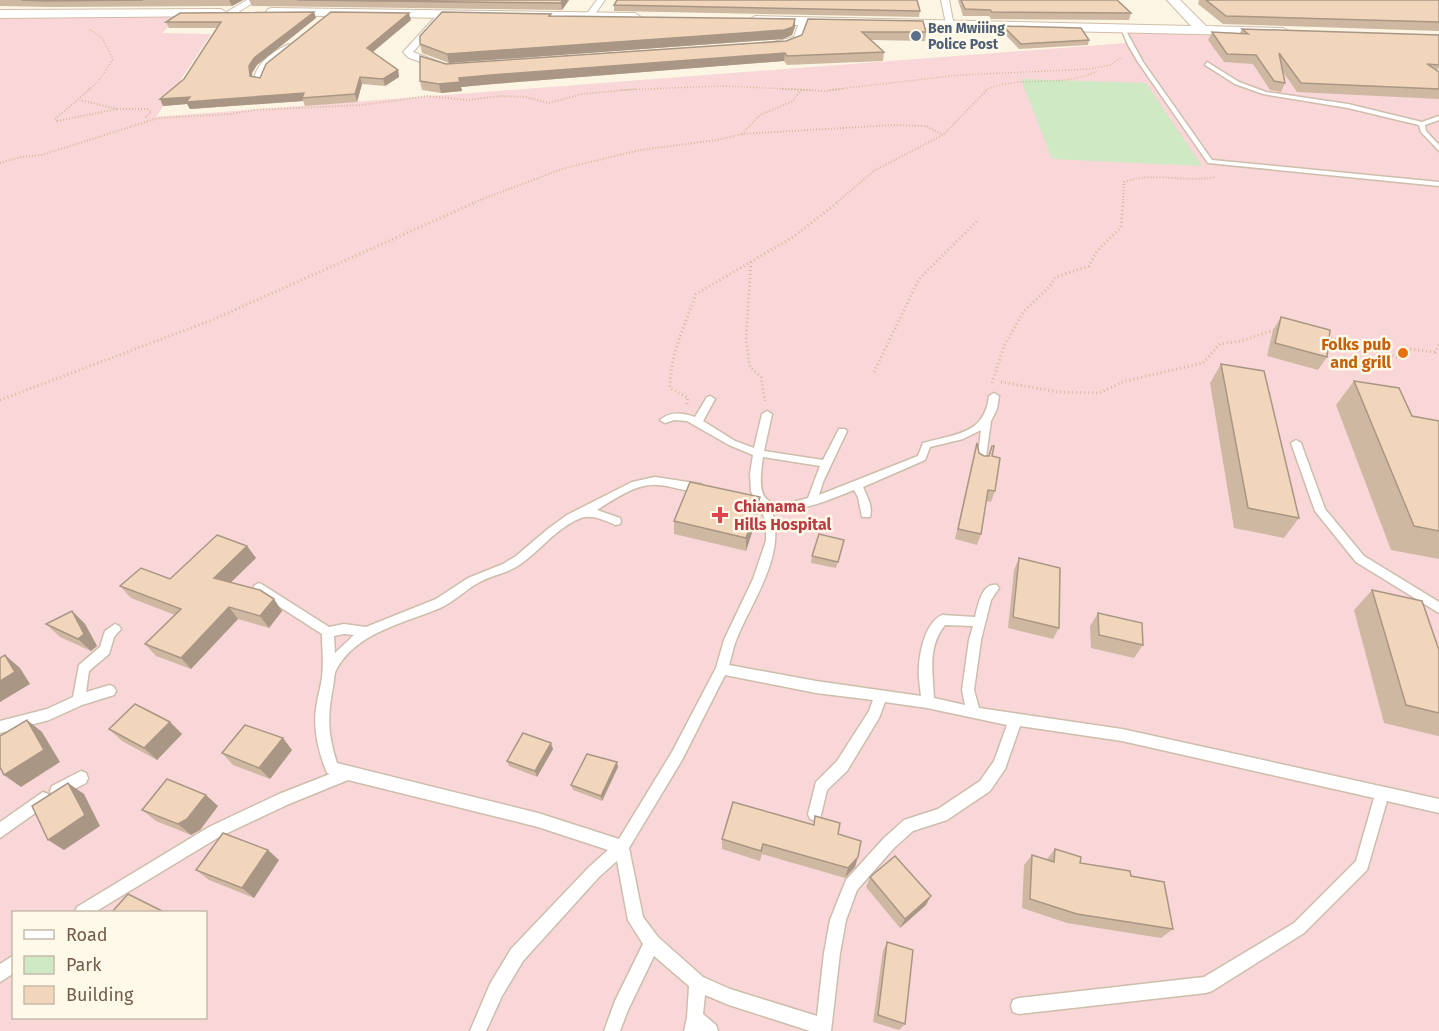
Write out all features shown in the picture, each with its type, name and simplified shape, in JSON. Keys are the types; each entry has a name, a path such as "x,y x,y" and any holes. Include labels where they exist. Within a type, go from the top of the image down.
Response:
{"main road":[{"path":"1173,0 1202,30"},
{"path":"0,14 333,12 649,18"},
{"path":"744,20 1122,27 1296,33"}],"street":[{"path":"231,13 253,0"},
{"path":"589,16 601,0"},
{"path":"945,0 951,24"},
{"path":"315,26 333,12"},
{"path":"442,15 408,52 412,56 438,66 456,68"},
{"path":"761,46 792,42 798,39 803,21"},
{"path":"259,81 262,68 298,40"}],"lane":[{"path":"1122,27 1129,45 1210,162 1439,184"},
{"path":"1207,64 1237,83 1265,93 1348,106 1422,124 1439,118"},
{"path":"1422,124 1423,130 1439,149"},
{"path":"982,462 987,420 994,406 994,396"},
{"path":"697,422 710,399"},
{"path":"478,1031 496,990 517,955 594,872 622,847 676,756 722,669 730,640 759,579 771,541 771,524 765,506 756,491 760,436 767,414"},
{"path":"665,420 671,416 684,417 697,422 744,450 827,464"},
{"path":"744,501 772,508 788,508 812,501 922,458 926,445 965,437 987,420"},
{"path":"812,501 842,431"},
{"path":"1296,443 1320,511 1360,559 1439,608"},
{"path":"329,670 347,646 365,632 437,604 477,578 512,565 555,528 606,502 619,491 641,483 656,481 685,489 706,488 715,492"},
{"path":"856,484 863,497 866,514"},
{"path":"583,513 616,520"},
{"path":"259,588 328,632 344,629 365,632"},
{"path":"974,713 968,690 975,640 986,599 993,588"},
{"path":"927,702 925,672 933,629 942,620 980,622"},
{"path":"79,700 83,669 105,650 109,635 115,628"},
{"path":"328,632 329,670 322,710 324,742 332,768 348,774 538,820 622,847"},
{"path":"722,669 816,687 927,702 1015,721 1122,735 1439,806"},
{"path":"0,727 49,714 79,700 110,691"},
{"path":"815,814 821,787 842,766 874,714 881,696"},
{"path":"622,847 636,920 652,943 697,983 729,997 824,1027 838,920 851,885 889,843 909,825 942,815 985,786 1000,764 1015,721"},
{"path":"84,911 214,832 284,799 348,774"},
{"path":"0,831 45,798 81,778"},
{"path":"1019,1006 1206,984 1299,928 1362,865 1382,794"},
{"path":"612,1031 652,943"},
{"path":"0,974 12,965"},
{"path":"697,983 694,1025 710,1031"}],"path":[{"path":"86,27 102,38 112,53 113,59 98,82 80,100 55,119 57,121 117,109"},
{"path":"684,417 688,398 670,388 670,368 696,294 793,237 862,183 874,170 943,135 985,90 1003,82 1050,82 1085,77 1121,60 1129,45"},
{"path":"0,163 42,154 149,119 231,114 254,110 363,105 428,96 467,100 500,96 526,97 549,103 582,94 659,87 722,86 824,91 943,78 955,74 988,75 1101,69"},
{"path":"742,134 760,116 793,101 801,90"},
{"path":"80,100 117,109 148,110 151,112 146,117 149,119"},
{"path":"0,400 212,320 492,194 565,168 640,150 717,140 742,134 904,125 926,126 943,135"},
{"path":"994,396 992,381 1005,344 1024,311 1052,285 1056,277 1089,266 1097,251 1121,227 1124,182 1137,177 1209,179 1217,177 1210,162"},
{"path":"874,372 919,279 979,219"},
{"path":"751,262 746,340 750,367 761,377 767,414"},
{"path":"992,381 1058,392 1099,393 1125,381 1203,363 1220,344 1241,341 1278,329"},
{"path":"1324,336 1402,359 1409,348 1436,352 1439,345"}],"shaded area":[{"name":"Chianama Hills Hospital","path":"0,16 180,16 162,33 211,34 156,117 1126,43 1126,32 1439,43 1439,1031 0,1031"}],"green space":[{"path":"1021,79 1146,83 1202,166 1052,159"}],"building":[{"path":"21,0 143,0 46,1"},
{"path":"297,0 563,0 561,3"},
{"path":"617,0 917,0 920,11 614,5"},
{"path":"961,0 1117,0 1131,13 992,12 965,9"},
{"path":"1206,0 1439,0 1439,22 1226,16"},
{"path":"314,12 254,58 249,66 250,76 260,78 266,64 331,12 409,13 367,48 398,70 383,79 360,77 355,94 302,98 304,93 186,102 190,97 160,99 184,79 221,22 166,22 180,13"},
{"path":"442,12 551,14 549,16 795,19 793,27 784,30 447,54 420,44 420,36"},
{"path":"808,19 923,21 926,32 862,32 884,52 787,56 785,53 491,75 459,78 460,82 439,84 420,81 420,56 446,64 786,41 802,35"},
{"path":"1003,26 1081,28 1089,40 1021,44"},
{"path":"1242,29 1439,35 1439,65 1427,64 1439,72 1439,89 1301,83 1279,53 1285,83 1274,81 1256,55 1227,54 1212,32 1248,34"},
{"path":"1281,317 1330,330 1327,357 1275,343"},
{"path":"1221,364 1264,371 1299,518 1248,508"},
{"path":"1354,381 1399,388 1412,416 1439,421 1439,531 1414,526"},
{"path":"977,443 979,453 989,456 994,446 992,456 1000,458 995,491 988,490 981,534 958,529"},
{"path":"690,482 760,497 746,538 674,521"},
{"path":"819,534 844,540 838,562 812,556"},
{"path":"217,535 247,546 214,578 260,590 274,599 260,616 229,607 181,658 145,644 181,609 120,586 141,568 170,579"},
{"path":"1019,558 1060,568 1059,628 1013,617"},
{"path":"1372,590 1422,601 1439,650 1439,713 1406,705"},
{"path":"72,611 84,634 78,639 46,624"},
{"path":"1098,613 1142,623 1143,645 1099,635"},
{"path":"5,655 15,672 0,681 0,658"},
{"path":"135,704 170,722 144,748 109,729"},
{"path":"27,720 44,750 4,775 0,767 0,736"},
{"path":"245,725 283,738 259,768 222,753"},
{"path":"523,733 551,743 535,771 507,761"},
{"path":"587,754 617,762 601,796 571,785"},
{"path":"167,779 206,795 187,819 178,824 142,810"},
{"path":"68,783 85,815 48,840 32,806"},
{"path":"733,802 814,825 815,816 840,823 838,834 861,841 858,857 848,868 763,844 761,851 722,839"},
{"path":"223,833 268,850 242,888 196,870"},
{"path":"1055,849 1081,857 1080,863 1130,871 1131,876 1164,882 1173,929 1077,914 1030,899 1032,855 1054,862"},
{"path":"895,856 931,896 905,919 870,877"},
{"path":"128,894 162,911 113,911"},
{"path":"887,942 913,950 905,1024 878,1015"}],"place":[{"name":"Ben Mwiiing Police Post","path":"916,36"},
{"name":"Folks pub and grill","path":"1403,353"},
{"name":"Chianama Hills Hospital","path":"720,515"}]}
